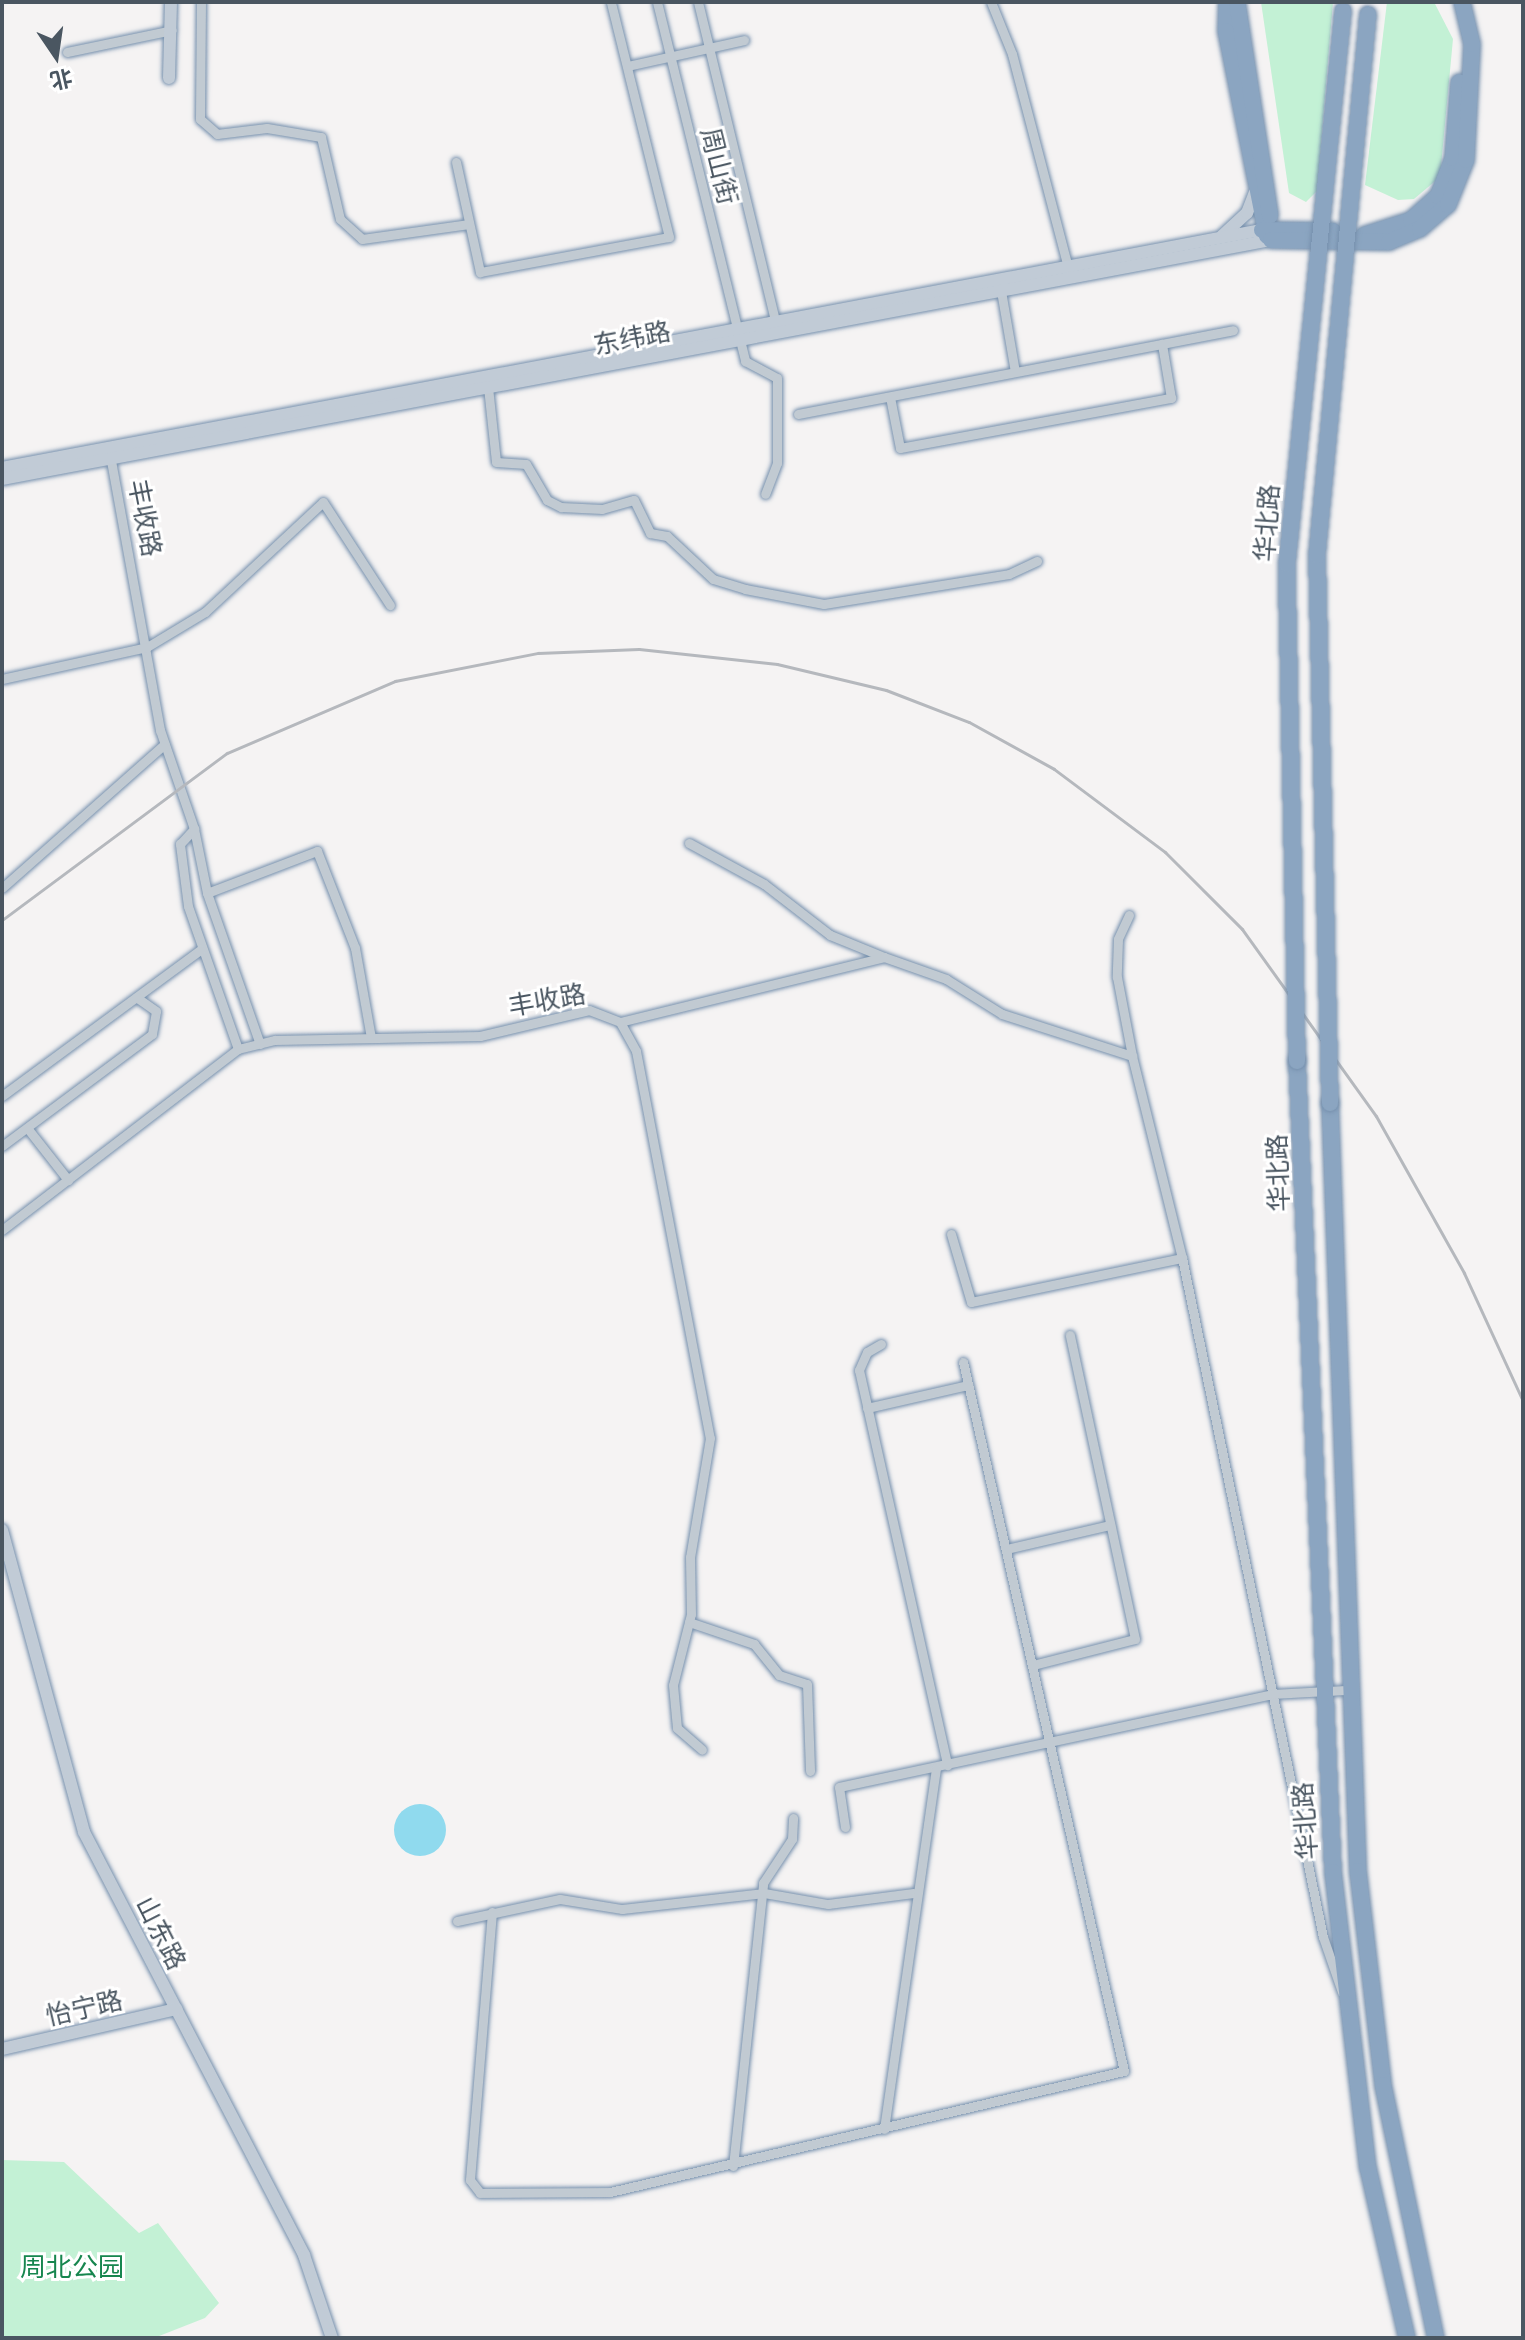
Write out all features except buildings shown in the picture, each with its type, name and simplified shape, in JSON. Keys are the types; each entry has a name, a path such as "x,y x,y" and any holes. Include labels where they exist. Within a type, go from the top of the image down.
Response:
{"highway":[{"path":"1227,2 1268,233"},
{"path":"1237,2 1260,190 1284,215 1308,227"},
{"path":"1268,233 1308,227 1382,233 1424,212 1438,196 1453,158 1462,45 1451,2"},
{"path":"1268,233 1389,242 1420,229 1448,205 1466,160 1472,44 1462,2"},
{"name":"华北路","path":"1343,7 1287,564 1297,1061 1322,1691 1347,2005 1368,2168 1407,2338"},
{"name":"华北路","path":"1369,8 1317,555 1346,1690 1358,1871 1383,2085 1436,2338"}],"main road":[{"path":"169,78 171,2"},
{"path":"1219,238 1247,213 1260,190"},
{"name":"东纬路","path":"1069,272 1219,238 1268,233"},
{"name":"东纬路","path":"2,479 110,453 1268,233"},
{"name":"东纬路","path":"2,468 110,453 488,387 738,334"},
{"name":"山东路","path":"2,1530 84,1832 304,2255 332,2338"},
{"name":"怡宁路","path":"2,2049 176,2009"}],"street":[{"path":"201,2 200,119 217,134 267,128 321,137 340,219 362,239 469,224"},
{"path":"456,162 477,266 486,273 669,237 611,2"},
{"name":"周山街","path":"657,2 738,334"},
{"name":"周山街","path":"698,2 777,327"},
{"path":"991,2 1012,54 1069,272"},
{"path":"67,52 172,30"},
{"path":"628,66 744,40"},
{"path":"1000,285 1015,372"},
{"path":"798,414 1233,330"},
{"path":"738,334 745,361 777,378 777,463 765,494"},
{"path":"890,397 900,448 1171,398 1162,344"},
{"path":"488,387 496,462 526,464 547,500 561,507 602,509 634,500 650,533 667,536 713,579 745,589 839,603 1009,574 1037,561"},
{"name":"丰收路","path":"110,453 165,744 194,829 207,893 260,1044"},
{"path":"2,679 147,647 205,612 323,502 390,605"},
{"path":"2,888 165,744"},
{"path":"194,829 180,844 200,950 238,1049"},
{"path":"689,843 764,884 830,935 946,979 1002,1014 1132,1056"},
{"path":"207,893 317,851 355,948 371,1038"},
{"path":"1129,915 1118,939 1117,977 1132,1056 1182,1258 1323,1937 1347,2005"},
{"path":"2,1096 200,950"},
{"name":"丰收路","path":"2,1230 238,1049 260,1044 371,1038 480,1036 589,1010 620,1022 884,957"},
{"path":"2,1146 152,1034 156,1011 136,997"},
{"path":"620,1022 636,1051 710,1438 690,1557 689,1622 673,1713 685,1738 702,1750"},
{"path":"28,1129 68,1180"},
{"path":"951,1234 971,1302 1182,1258"},
{"path":"1033,1665 1135,1639 1070,1335"},
{"path":"881,1344 859,1370 947,1765"},
{"path":"492,1912 473,2188 554,2197 733,2166 1124,2071 963,1362"},
{"path":"867,1408 968,1385"},
{"path":"1006,1549 1110,1525"},
{"path":"689,1622 754,1644 779,1675 807,1684 810,1771"},
{"path":"845,1827 839,1787 1272,1694 1346,1690"},
{"path":"884,2129 913,1893 936,1768"},
{"path":"733,2166 764,1893 792,1839 793,1818"},
{"path":"457,1921 560,1899 622,1909 764,1893 828,1904 913,1893"}],"green space":[{"path":"1261,2 1333,2 1317,191 1306,202 1289,193"},
{"path":"1387,2 1434,2 1453,39 1440,177 1414,199 1398,200 1365,185"},
{"name":"周北公园","path":"2,2160 64,2162 139,2233 158,2223 219,2303 205,2318 154,2338 2,2338"}],"water":[{"path":"420,1804 438,1812 446,1830 438,1848 420,1856 402,1848 394,1830 402,1812"}],"railway":[{"path":"2,920 227,753 395,681 538,653 639,649 777,664 886,690 969,722 1054,769 1165,852 1242,929 1376,1116 1464,1273 1523,1401"}]}
